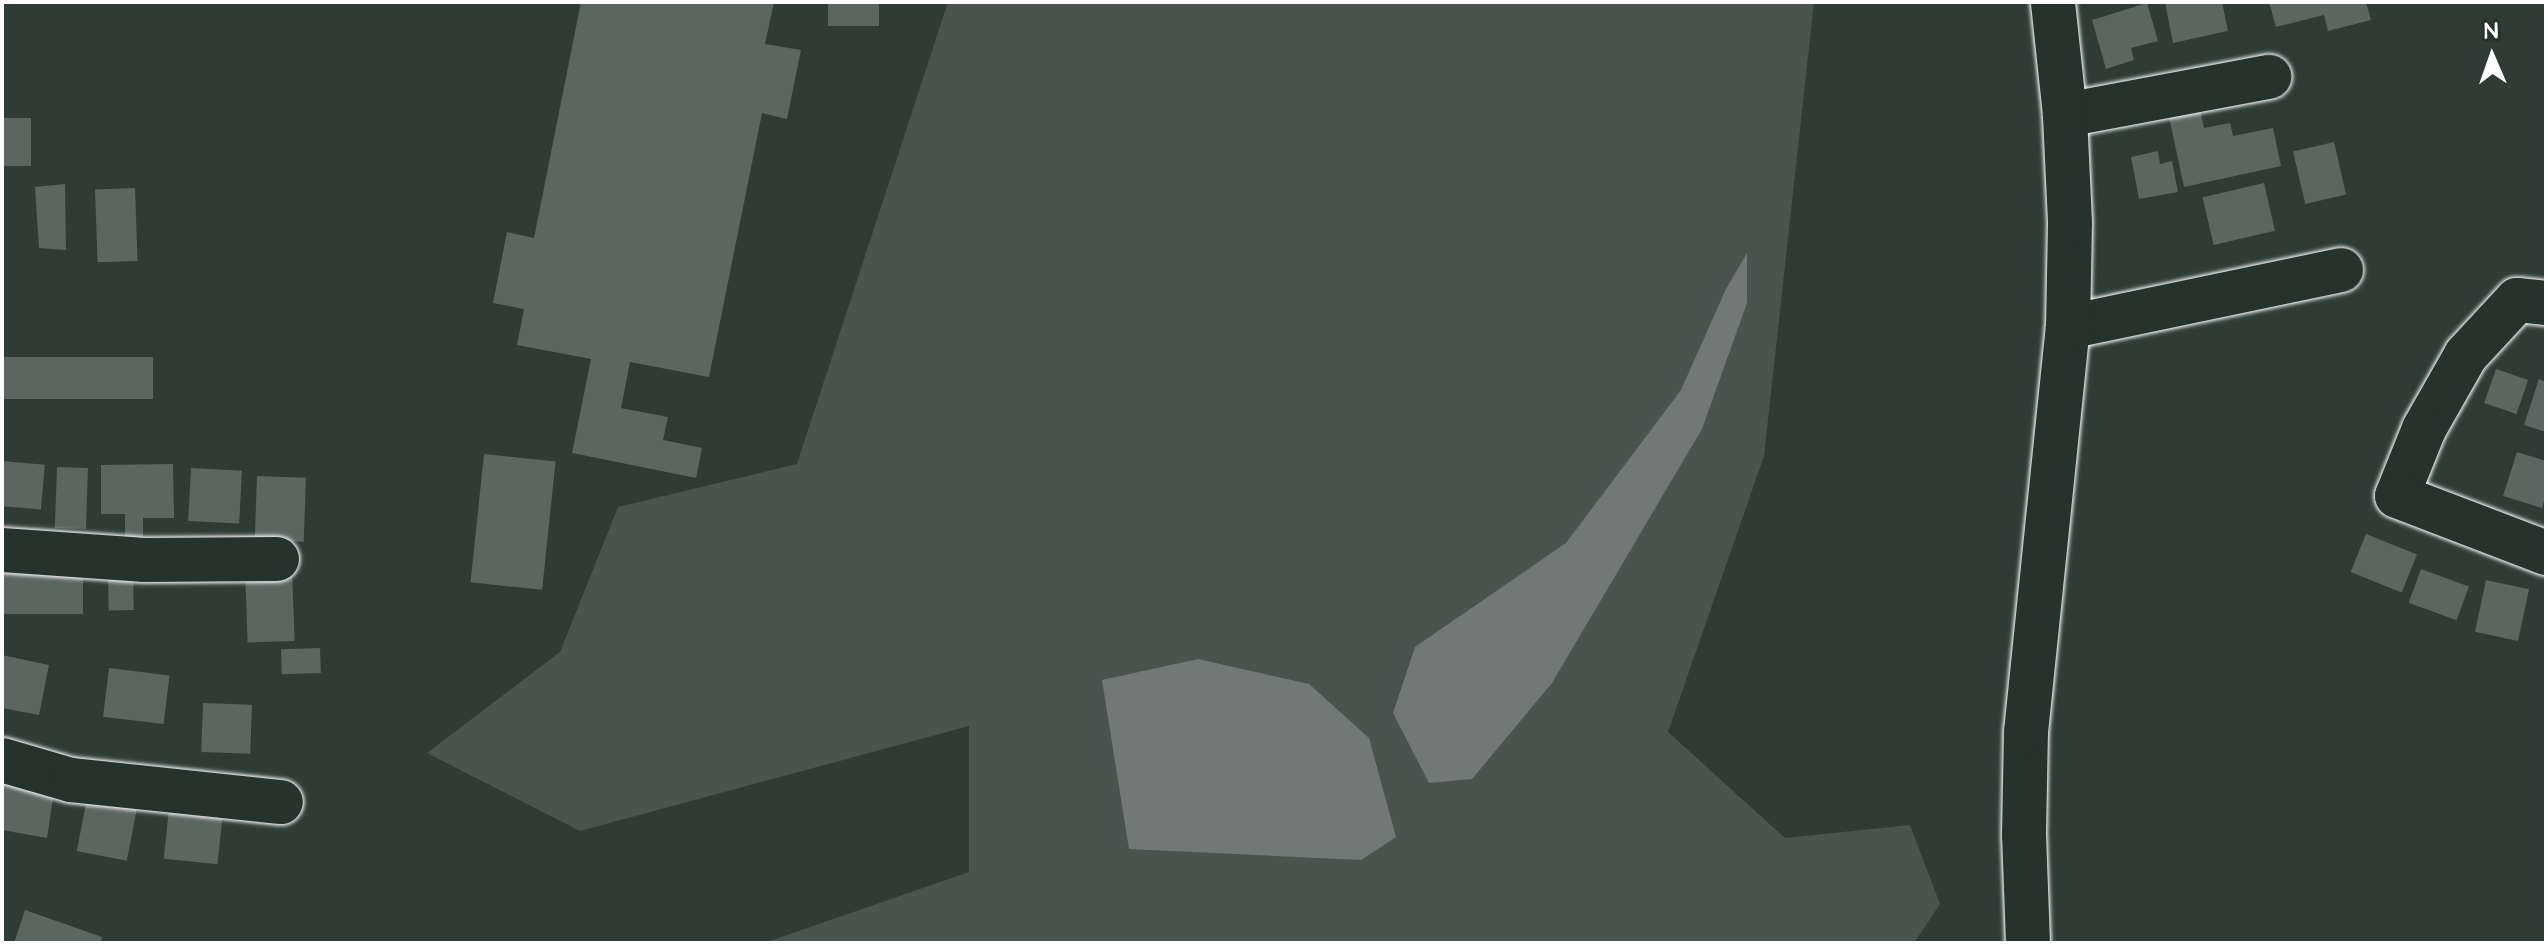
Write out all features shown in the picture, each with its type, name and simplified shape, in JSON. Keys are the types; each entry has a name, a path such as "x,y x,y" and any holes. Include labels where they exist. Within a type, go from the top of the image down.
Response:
{"street":[{"path":"2028,943 2024,835 2026,732 2068,327 2070,222 2065,115 2053,2"},
{"path":"2065,115 2269,77"},
{"path":"2068,327 2341,270"},
{"path":"2546,303 2517,300 2466,355 2424,429 2397,496 2546,553"},
{"path":"2,550 145,560 277,559"},
{"path":"2,760 71,780 281,802"}],"shaded area":[{"path":"948,2 1814,2 1764,456 1668,732 1785,838 1910,825 1940,904 1914,943 764,943 969,872 969,726 580,831 427,753 560,652 618,507 797,464"},
{"path":"1747,253 1747,303 1702,429 1552,683 1472,779 1429,783 1393,713 1415,647 1566,543 1681,390 1726,289"},
{"path":"1198,659 1309,684 1369,738 1396,837 1361,860 1129,849 1102,680"}],"building":[{"path":"581,2 774,2 765,44 801,50 787,119 762,113 709,377 630,362 621,408 668,417 663,440 702,448 696,478 572,453 591,359 517,345 524,309 493,303 507,232 534,238"},
{"path":"828,2 879,2 879,26 828,26"},
{"path":"2165,2 2222,2 2228,31 2173,43"},
{"path":"2269,2 2366,2 2371,20 2328,31 2324,15 2276,27"},
{"path":"2147,3 2158,41 2131,48 2134,60 2106,69 2092,20"},
{"path":"2200,110 2204,128 2230,123 2233,136 2273,128 2281,166 2184,187 2169,117"},
{"path":"2,118 31,118 31,166 2,166"},
{"path":"2334,142 2346,195 2305,204 2293,151"},
{"path":"2158,151 2160,164 2172,161 2178,192 2139,199 2131,157"},
{"path":"2264,183 2275,231 2214,245 2203,197"},
{"path":"65,184 66,250 39,248 35,187"},
{"path":"135,188 138,261 98,262 95,189"},
{"path":"2,357 153,357 153,399 2,399"},
{"path":"2496,369 2528,380 2516,414 2484,403"},
{"path":"2539,379 2546,382 2546,432 2524,425"},
{"path":"2517,452 2546,461 2546,494 2542,508 2503,496"},
{"path":"484,454 556,462 542,590 471,582"},
{"path":"2,461 45,465 41,510 2,506"},
{"path":"173,464 174,518 143,518 143,538 125,538 125,514 101,514 101,465"},
{"path":"57,467 88,468 86,529 55,528"},
{"path":"191,468 242,471 239,524 188,521"},
{"path":"257,476 306,478 304,542 255,540"},
{"path":"2366,534 2417,555 2402,593 2351,572"},
{"path":"2,567 83,567 83,614 2,614"},
{"path":"292,568 295,641 248,643 245,570"},
{"path":"2421,569 2469,586 2457,620 2409,603"},
{"path":"108,570 133,570 134,610 109,610"},
{"path":"2486,580 2529,589 2518,641 2475,632"},
{"path":"320,648 321,673 282,674 281,649"},
{"path":"2,655 49,665 39,715 2,708"},
{"path":"109,668 170,675 164,724 103,717"},
{"path":"203,703 252,705 250,754 201,752"},
{"path":"2,783 54,792 47,838 2,830"},
{"path":"88,793 138,803 127,861 77,851"},
{"path":"169,809 223,815 217,864 164,859"},
{"path":"25,910 102,937 100,943 14,943"}]}
